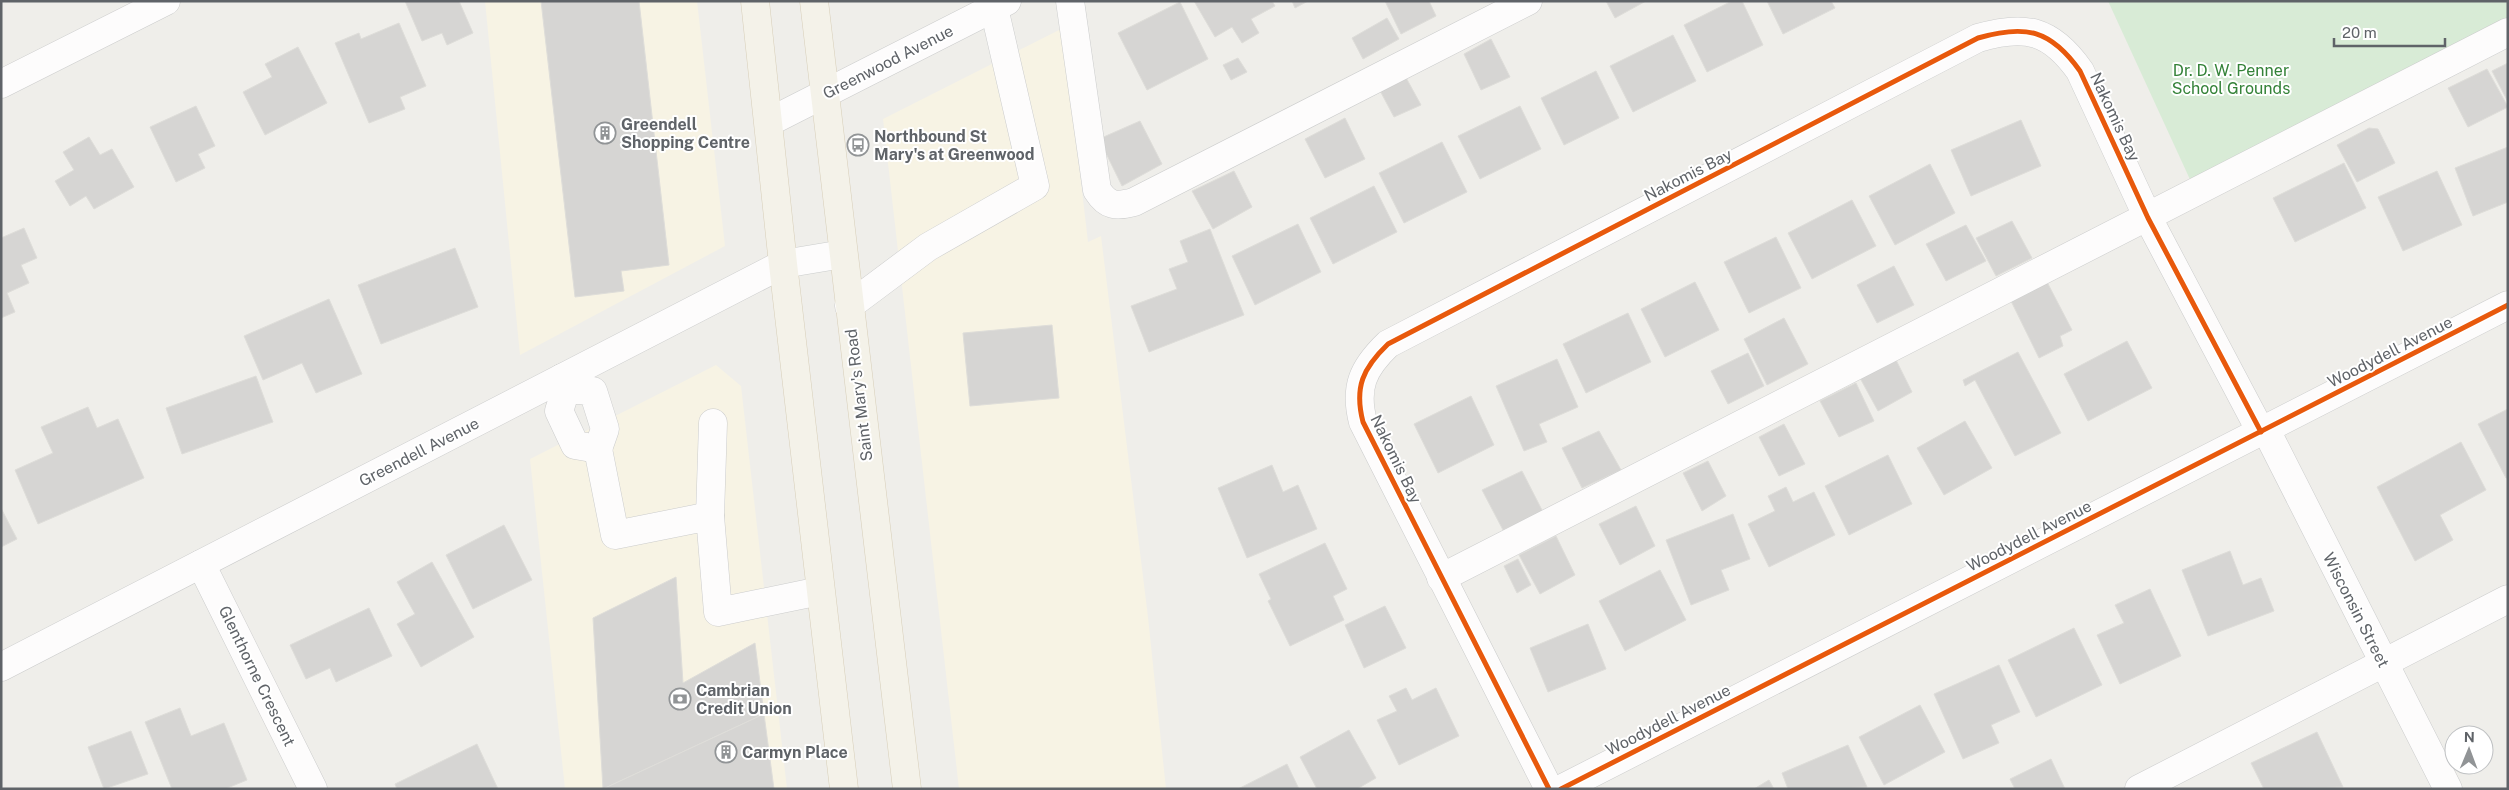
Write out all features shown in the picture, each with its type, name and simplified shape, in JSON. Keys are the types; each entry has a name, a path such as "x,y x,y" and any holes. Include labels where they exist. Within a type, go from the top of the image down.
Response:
{"main road":[{"path":"756,1 783,264 820,591 841,748 844,789"},
{"name":"Saint Mary's Road","path":"814,1 907,789"}],"street":[{"path":"1,84 166,1"},
{"path":"1070,1 1097,190 1104,200 1112,205 1120,206 1134,202 1528,1"},
{"path":"849,306 928,247 1035,186 1001,5"},
{"name":"Greenwood Avenue","path":"769,122 1001,5"},
{"name":"Nakomis Bay","path":"1549,789 1363,422 1359,405 1364,372 1388,344 1970,42 2002,31 2022,31 2036,33 2056,42 2068,54 2080,71 2148,218 2264,431"},
{"path":"1441,578 2148,218 2508,32"},
{"name":"Greendell Avenue","path":"1,667 201,564 564,384 783,264 843,254"},
{"name":"Woodydell Avenue","path":"1561,789 2508,305"},
{"path":"598,449 574,445 559,411 564,384 593,391 605,429 598,449 615,536 710,516"},
{"path":"713,423 710,516 718,612 820,591"},
{"name":"Wisconsin Street","path":"2264,431 2448,789"},
{"name":"Glenthorne Crescent","path":"201,564 313,789"},
{"path":"2139,789 2508,599"}],"shaded area":[{"path":"485,1 697,1 725,246 520,355"},
{"path":"1063,28 1088,242 1101,236 1148,617 1166,789 959,789 883,119"},
{"path":"716,365 741,386 787,789 565,789 530,459"}],"green space":[{"name":"Dr. D. W. Penner School Grounds","path":"2108,1 2508,1 2508,25 2193,186"}],"building":[{"path":"405,1 459,1 473,33 447,45 442,33 422,41"},
{"name":"Greendell Shopping Centre","path":"541,1 639,1 669,265 621,271 624,291 575,297"},
{"path":"1194,1 1272,1 1275,6 1251,19 1259,33 1242,43 1232,27 1215,37"},
{"path":"1292,1 1308,1 1295,8"},
{"path":"1385,1 1429,1 1436,16 1401,34"},
{"path":"1606,1 1646,1 1615,18"},
{"path":"1732,1 1742,1 1763,45 1707,72 1684,25"},
{"path":"1767,1 1831,1 1835,8 1783,34"},
{"path":"1180,2 1208,59 1147,90 1118,33"},
{"path":"1387,18 1399,39 1363,59 1352,38"},
{"path":"399,23 426,86 400,97 405,109 369,123 335,43 359,33 361,39"},
{"path":"1673,35 1696,81 1633,112 1610,66"},
{"path":"1491,39 1510,77 1481,90 1464,54"},
{"path":"298,47 327,103 265,135 243,92 272,77 265,64"},
{"path":"1238,58 1247,72 1231,80 1223,65"},
{"path":"2508,63 2508,102 2492,71"},
{"path":"2487,69 2508,107 2468,127 2448,88"},
{"path":"1596,71 1619,118 1564,145 1541,98"},
{"path":"1404,74 1421,105 1394,117 1377,85"},
{"path":"196,106 215,146 198,154 205,168 176,182 150,127"},
{"path":"1520,106 1541,149 1480,179 1458,136"},
{"path":"1345,118 1365,159 1325,178 1305,139"},
{"path":"2021,120 2041,166 1971,196 1951,150"},
{"path":"1140,121 1162,164 1122,186 1099,139"},
{"path":"2369,128 2378,129 2395,163 2357,182 2337,145"},
{"path":"89,137 100,155 112,149 134,187 94,209 86,196 70,206 55,181 74,170 63,152"},
{"path":"1442,142 1467,192 1404,223 1379,173"},
{"path":"2508,147 2508,202 2473,216 2455,168"},
{"path":"2344,163 2366,208 2295,242 2273,198"},
{"path":"1930,164 1955,213 1895,245 1869,196"},
{"path":"1234,171 1252,207 1213,229 1192,191"},
{"path":"2437,171 2462,225 2403,251 2378,197"},
{"path":"1374,186 1397,232 1333,264 1310,218"},
{"path":"1852,200 1876,246 1812,279 1788,233"},
{"path":"2012,221 2032,258 1996,276 1976,238"},
{"path":"1298,224 1321,272 1255,305 1232,256"},
{"path":"1966,225 1986,261 1946,281 1926,244"},
{"path":"24,228 37,258 21,265 29,283 7,293 15,312 1,318 1,238"},
{"path":"1210,229 1244,315 1149,352 1131,306 1177,289 1169,269 1188,262 1180,241"},
{"path":"1776,237 1801,288 1749,313 1724,262"},
{"path":"455,248 478,307 381,344 358,285"},
{"path":"1894,266 1914,305 1877,323 1857,285"},
{"path":"1695,282 1719,330 1665,357 1641,309"},
{"path":"2047,282 2072,330 2060,336 2063,346 2039,358 2011,301"},
{"path":"329,299 362,374 316,393 302,363 263,380 244,336"},
{"path":"1628,313 1651,362 1586,393 1563,344"},
{"path":"1784,318 1808,364 1767,385 1744,339"},
{"path":"1052,325 1059,398 970,406 963,333"},
{"path":"2127,341 2152,388 2088,421 2064,374"},
{"path":"2018,352 2061,433 2015,456 1975,380 1965,386 1963,380"},
{"path":"1748,353 1764,386 1728,404 1711,371"},
{"path":"1557,359 1578,407 1539,424 1547,442 1524,451 1496,386"},
{"path":"1896,360 1912,392 1878,411 1860,378"},
{"path":"256,376 273,422 182,454 166,408"},
{"path":"1856,383 1874,421 1839,437 1820,401"},
{"path":"1471,396 1494,445 1438,473 1414,424"},
{"path":"88,407 97,428 118,419 144,478 38,524 15,470 53,453 41,427"},
{"path":"2508,409 2508,478 2506,478 2478,424"},
{"path":"1965,421 1992,468 1944,495 1917,448"},
{"path":"1784,424 1805,464 1779,476 1759,437"},
{"path":"1599,431 1621,470 1582,488 1562,448"},
{"path":"2461,442 2486,490 2440,515 2453,540 2415,561 2377,487"},
{"path":"1888,455 1912,504 1849,535 1825,486"},
{"path":"1708,461 1726,496 1702,511 1683,473"},
{"path":"1272,465 1283,492 1298,485 1317,529 1247,558 1218,488"},
{"path":"1522,471 1543,512 1503,530 1482,490"},
{"path":"1786,487 1793,502 1814,492 1835,535 1769,567 1748,524 1775,511 1768,496"},
{"path":"1636,506 1655,546 1620,565 1599,524"},
{"path":"1,508 17,539 1,547"},
{"path":"1733,514 1750,559 1721,570 1729,590 1691,605 1666,540"},
{"path":"504,525 532,580 473,609 446,555"},
{"path":"1556,536 1575,575 1540,594 1519,555"},
{"path":"1325,543 1347,589 1333,596 1344,620 1290,646 1268,601 1271,599 1259,574"},
{"path":"2230,551 2243,585 2261,578 2274,611 2208,636 2182,570"},
{"path":"1518,559 1531,585 1517,593 1504,566"},
{"path":"432,562 474,637 421,667 397,624 415,614 397,582"},
{"path":"1660,570 1686,620 1625,651 1599,601"},
{"name":"Cambrian Credit Union","path":"676,577 683,683 755,643 764,714 603,789 593,618"},
{"path":"2150,589 2181,656 2120,684 2097,635 2124,623 2115,605"},
{"path":"1385,606 1406,648 1364,668 1345,625"},
{"path":"369,608 392,656 336,682 330,668 306,679 290,645"},
{"path":"1588,624 1606,669 1548,692 1530,648"},
{"path":"2074,628 2102,685 2036,717 2008,660"},
{"path":"1999,665 2020,712 1991,725 1999,743 1963,759 1934,694"},
{"path":"1406,688 1412,700 1436,688 1459,736 1399,765 1377,720 1397,711 1389,696"},
{"path":"1920,705 1945,752 1884,785 1859,737"},
{"path":"180,708 191,736 224,723 247,780 225,789 172,789 145,722"},
{"name":"Carmyn Place","path":"764,714 774,789 603,789"},
{"path":"1349,730 1376,778 1357,789 1317,789 1300,757"},
{"path":"131,731 148,774 104,789 88,747"},
{"path":"2317,732 2343,787 2264,789 2251,763"},
{"path":"477,744 498,789 397,789 395,784"},
{"path":"1848,745 1867,787 1788,789 1782,773"},
{"path":"2051,759 2065,789 2015,789 2010,779"},
{"path":"1287,764 1299,789 1238,789"},
{"path":"1769,780 1774,789 1754,789"}],"cycle path":[{"path":"1549,789 1363,422 1360,410 1360,388 1372,361 1388,344 1978,38 2010,31 2024,31 2036,34 2048,39 2059,47 2080,71 2148,218 2261,432"},
{"path":"1561,789 2508,305"}],"place":[{"name":"Greendell Shopping Centre","path":"605,133"},
{"name":"Northbound St Mary's at Greenwood","path":"858,145"},
{"name":"Cambrian Credit Union","path":"680,699"},
{"name":"Carmyn Place","path":"726,752"}]}
